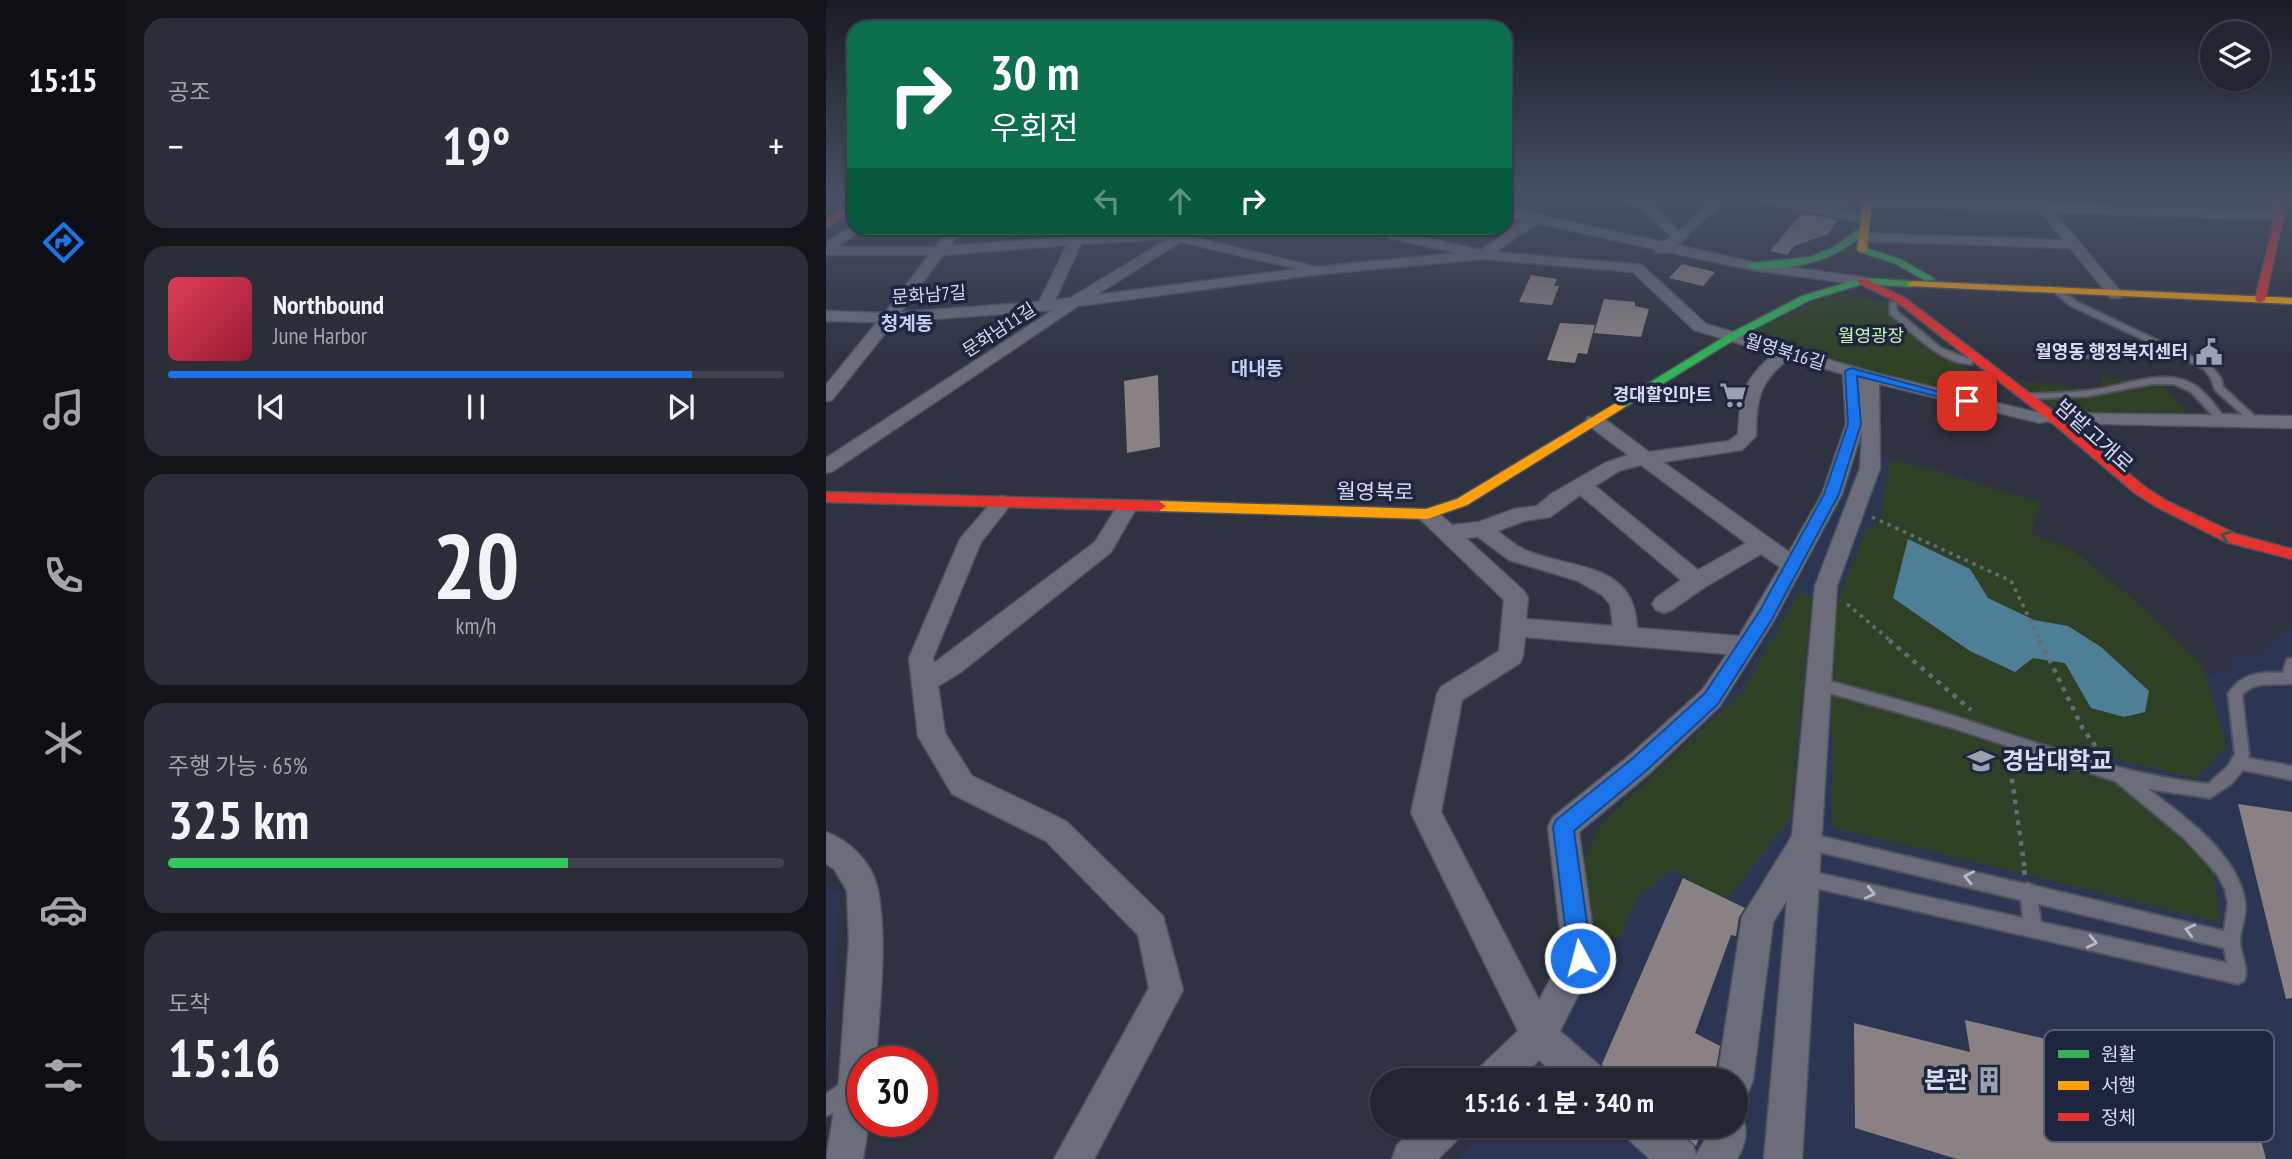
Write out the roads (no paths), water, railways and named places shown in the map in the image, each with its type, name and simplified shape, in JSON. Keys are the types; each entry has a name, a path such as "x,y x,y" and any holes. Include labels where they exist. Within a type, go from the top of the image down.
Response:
{"main road":[{"path":"1752,266 1803,264 1827,259 1839,252"},
{"path":"1862,281 1863,252"},
{"path":"1886,252 1897,261 1955,286 1954,294 1934,302 1930,309 1935,326"},
{"path":"2260,300 2271,252"},
{"path":"1752,266 1782,288 1775,314"},
{"name":"월영북로","path":"826,497 1127,507 1437,524 1462,502 1733,336 1807,298 1862,281 2116,295 2292,300"},
{"name":"밤밭고개로","path":"1862,281 2160,503 2231,538 2292,554"},
{"name":"밤밭고개로","path":"1890,300 1901,300 2028,397 2151,516"}],"street":[{"path":"826,396 834,375 890,318 937,252"},
{"path":"1045,306 1070,252"},
{"name":"문화남11길","path":"826,467 1155,252"},
{"path":"1258,252 1322,270"},
{"path":"1344,267 1368,252"},
{"path":"1473,252 1637,268 1700,327 1733,336"},
{"path":"1483,255 1487,252"},
{"path":"1637,268 1658,252"},
{"path":"1692,252 1752,266 1862,281"},
{"path":"2082,252 2116,295"},
{"name":"문화남7길","path":"826,316 890,318 1045,306 1344,267 1483,255"},
{"name":"월영북16길","path":"1733,336 1860,374 2048,418"},
{"path":"1437,524 1482,529 1521,514 1543,512 1612,467 1645,458 1735,446 1747,436 1749,392 1753,382 1786,352"},
{"path":"1783,1159 1826,586 1870,468 1872,412 1860,374"},
{"path":"1506,1068 1539,1036 1580,958 1563,827 1640,764 1711,698 1746,646 1832,494 1855,424 1860,374"},
{"name":"밤밭고개로","path":"2048,418 2292,422"},
{"path":"1595,421 1793,565"},
{"path":"1581,485 1697,581"},
{"path":"1002,503 971,539 921,658 932,736 962,785 1056,831 1152,927 1166,990 1073,1159"},
{"path":"923,682 952,665 1103,547 1127,507"},
{"path":"1437,524 1516,597 1511,656 1450,694 1426,813 1539,1036 1575,1068"},
{"path":"1482,529 1514,554 1591,577 1609,588 1622,602 1625,636"},
{"path":"1664,604 1697,581 1762,544"},
{"path":"1513,627 1746,646"},
{"path":"1737,1068 1758,917 1806,841"},
{"path":"826,846 845,859 862,888 865,942 860,1046"},
{"path":"844,1159 848,1137"},
{"path":"1411,1159 1433,1138"},
{"path":"1655,1138 1679,1159"},
{"path":"1714,1159 1727,1138"}],"lane":[{"path":"2028,397 2172,382 2184,384 2198,393 2219,417 2252,418 2218,388 2216,378 2207,368 2167,346 2074,304 2059,292"},
{"path":"2039,344 2099,357 2158,351 2167,346"},
{"path":"1819,684 1953,722 2036,752 2174,788 2210,791 2240,763 2242,754 2235,694 2240,686 2262,678 2290,687 2292,663"},
{"path":"2240,763 2292,774"},
{"path":"1803,878 2238,975 2231,941 2237,901 2222,864 2172,817 2115,773"},
{"path":"1806,841 2028,891 2231,941"},
{"path":"2028,891 2033,929"},
{"path":"826,1106 847,1090"}],"place":[{"name":"월영동 행정복지센터","path":"2209,352"},
{"name":"경대할인마트","path":"1733,395"},
{"name":"경남대학교","path":"1981,761"},
{"name":"본관","path":"1989,1080"}],"district":[{"name":"청계동","path":"907,323"},
{"name":"대내동","path":"1257,368"}],"park label":[{"name":"월영광장","path":"1871,336"}]}
